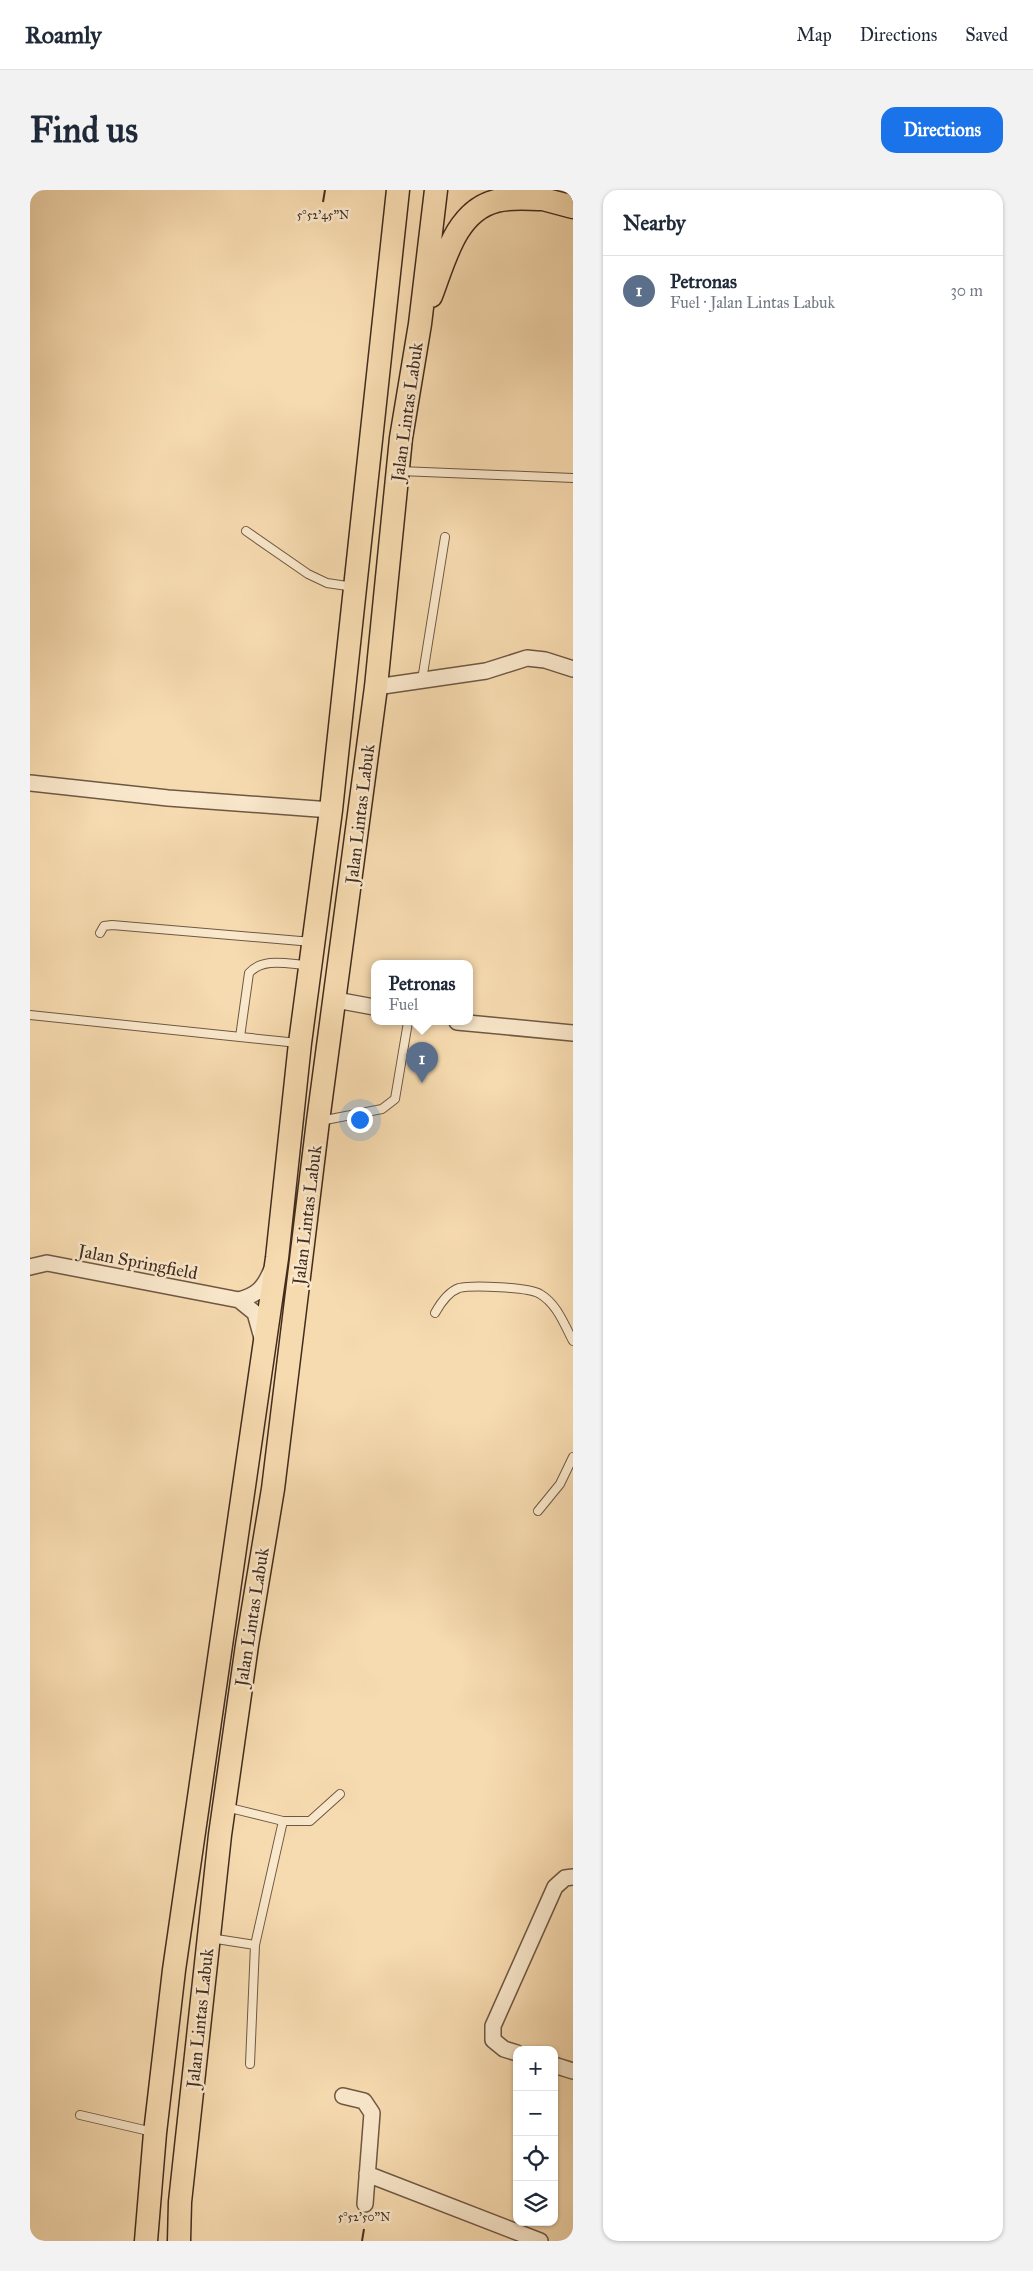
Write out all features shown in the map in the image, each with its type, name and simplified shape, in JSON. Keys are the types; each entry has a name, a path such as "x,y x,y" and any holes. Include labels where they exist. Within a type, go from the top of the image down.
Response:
{"main road":[{"path":"388,190 392,207 394,238"},
{"name":"Jalan Lintas Labuk","path":"146,2241 174,1970 277,1258 300,1043 331,810 398,190"},
{"name":"Jalan Lintas Labuk","path":"178,2241 181,2193 224,1806 272,1489 318,1121 336,1000 376,687 401,438 420,324 436,190"},
{"path":"512,190 573,207"},
{"path":"420,324 452,243 460,228 471,215 483,206 496,200 542,199"},
{"path":"174,1970 193,1902 199,1870 232,1656 236,1648 241,1645 247,1645"}],"street":[{"path":"376,687 486,671 527,658 545,660 573,669"},
{"path":"30,783 168,798 331,810"},
{"path":"336,1000 371,1006"},
{"path":"473,1024 573,1033"},
{"path":"239,1300 252,1296 265,1285 277,1258"},
{"name":"Jalan Springfield","path":"30,1267 47,1263 239,1300"},
{"path":"239,1300 255,1313 264,1349"},
{"path":"513,2052 504,2049 493,2040 493,2026 555,1887 569,1878"},
{"path":"558,2066 573,2071"},
{"path":"343,2096 364,2101 372,2113 365,2204"},
{"path":"367,2174 540,2241"}],"lane":[{"path":"398,471 573,478"},
{"path":"246,531 308,574 327,583 356,587"},
{"path":"422,680 445,536"},
{"path":"100,933 104,926 112,926 314,942"},
{"path":"240,1037 249,973 256,966 265,962 311,965"},
{"path":"30,1015 300,1043"},
{"path":"318,1121 382,1109 395,1099 407,1025"},
{"path":"435,1313 442,1301 458,1288 485,1286 539,1293 554,1305 573,1341"},
{"path":"538,1511 560,1484 573,1457"},
{"path":"224,1806 283,1821 310,1821 340,1794"},
{"path":"250,2064 255,1944 283,1821"},
{"path":"209,1938 255,1944"},
{"path":"80,2115 156,2133"}],"place":[{"name":"Petronas","path":"422,1083"}]}
